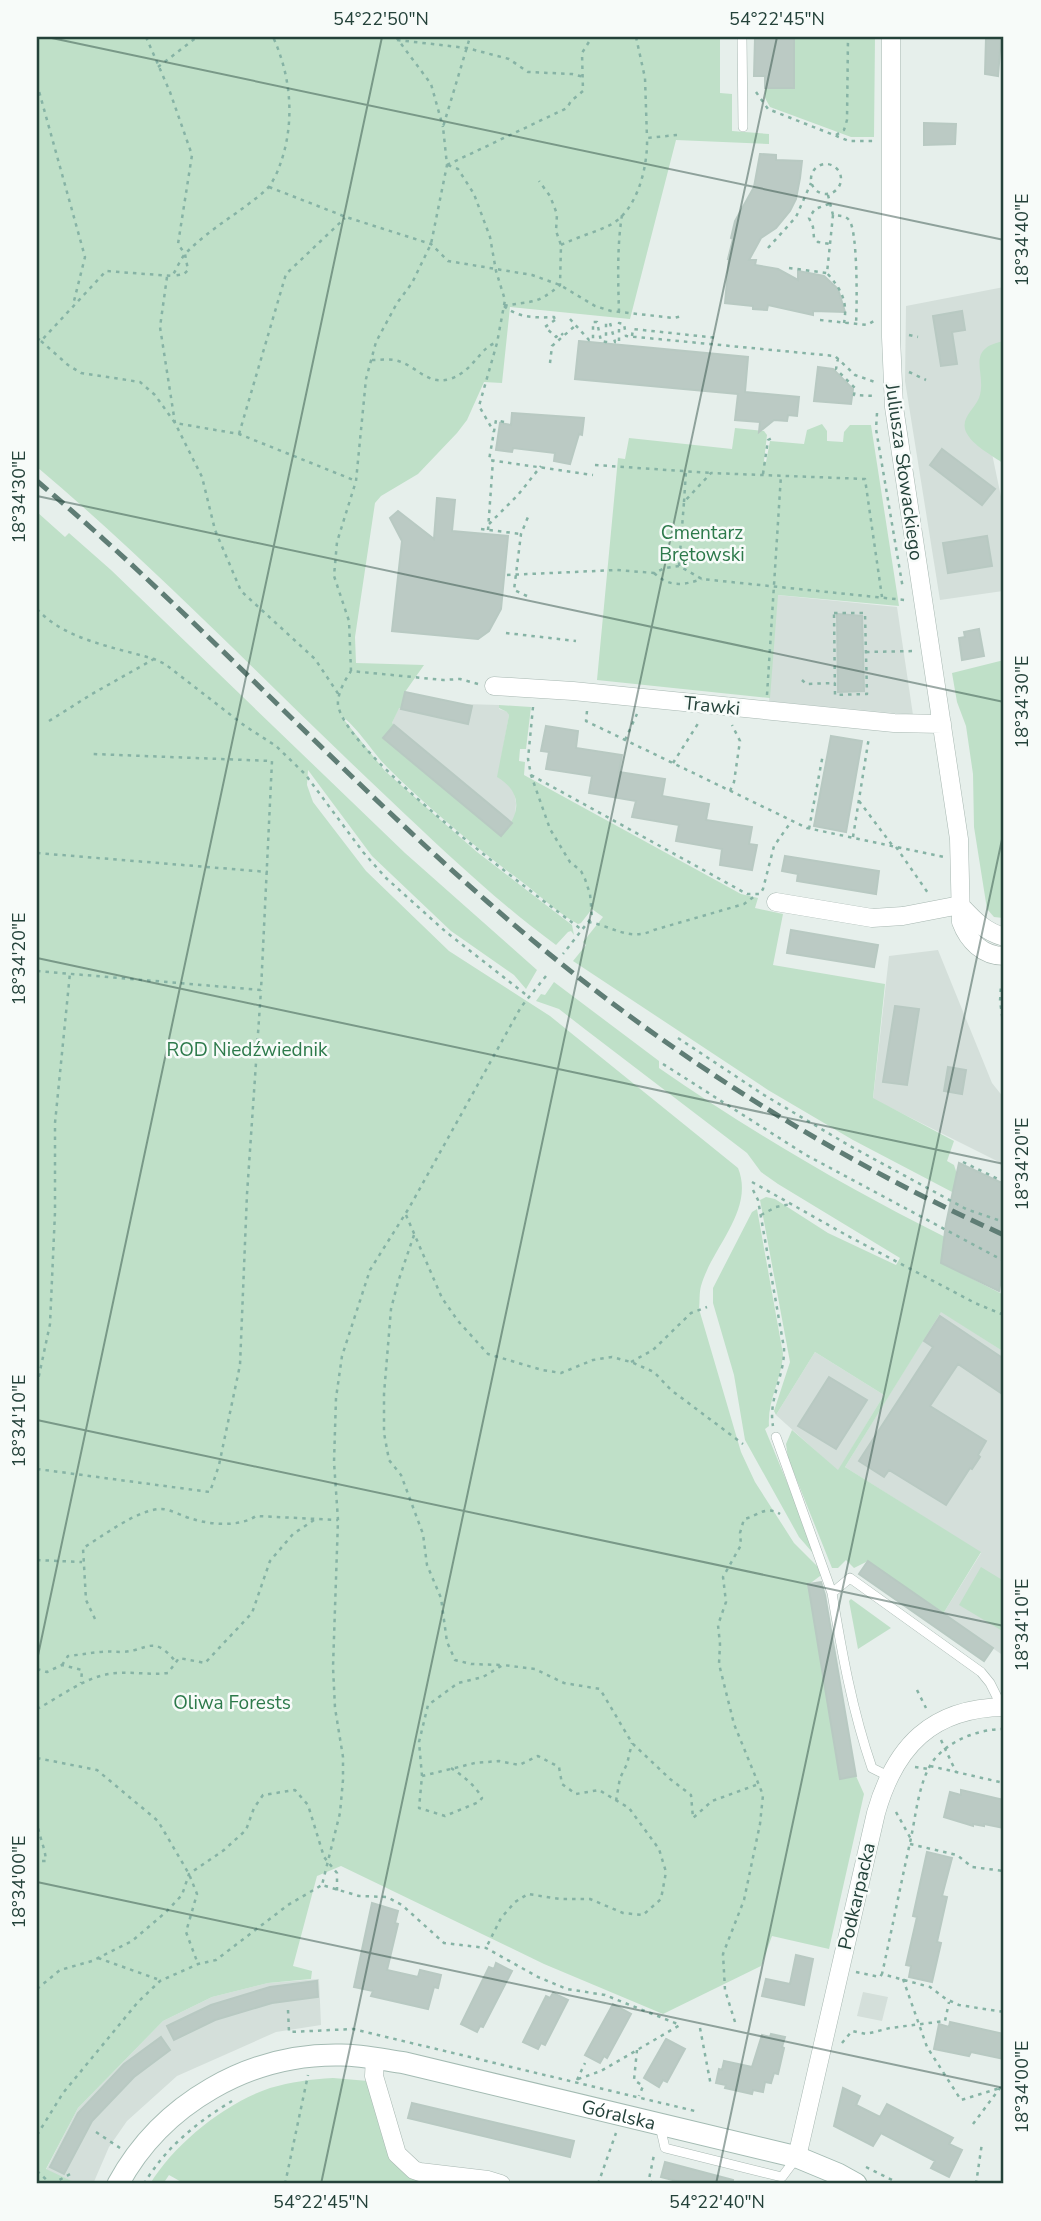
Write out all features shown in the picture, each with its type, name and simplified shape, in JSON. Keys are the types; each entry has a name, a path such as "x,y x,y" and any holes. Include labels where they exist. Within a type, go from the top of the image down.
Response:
{"street":[{"name":"Juliusza Słowackiego","path":"891,37 891,359 894,407 960,850 961,922 972,941 988,953 1004,956"},
{"name":"Trawki","path":"488,686 573,691 894,723 942,724"},
{"path":"776,902 872,918 903,916 960,905 978,924 991,933 1004,937"},
{"name":"Podkarpacka","path":"797,2157 839,1969 886,1782 914,1739 934,1724 964,1712 1003,1707"},
{"name":"Góralska","path":"118,2184 135,2158 167,2122 209,2089 263,2064 316,2055 343,2055 375,2058 797,2157 856,2184"},
{"path":"375,2058 374,2076 397,2154 420,2172 501,2184"}],"lane":[{"path":"742,37 743,127"},
{"path":"776,1437 832,1593 845,1675 860,1733 872,1768 886,1782"},
{"path":"832,1593 850,1578 981,1672 1003,1707"}],"path":[{"path":"41,341 106,271 167,277 184,274 188,270 185,254 178,244 192,155 170,92 146,37"},
{"path":"158,67 197,37"},
{"path":"172,276 185,254 269,187 283,156 290,125 290,102 279,50 273,37"},
{"path":"443,127 470,37"},
{"path":"447,165 567,108 583,91 582,53 592,37"},
{"path":"561,245 585,233 610,226 622,215 642,183 647,156 645,78 636,37"},
{"path":"835,135 844,130 848,120 848,37"},
{"path":"397,38 467,48 509,60 528,72 584,77"},
{"path":"397,38 431,84 443,127 447,165 431,244 412,283 397,303 376,342 366,379 356,481 337,542 334,576 349,621 351,671 339,695 338,705 343,718 363,745 388,771 478,850 582,930"},
{"path":"37,84 85,257 72,308"},
{"path":"768,109 852,141 879,141"},
{"path":"646,138 677,135"},
{"path":"447,165 458,169 474,194 490,237 505,300 497,343 479,406 494,432"},
{"path":"768,248 796,217 811,183 812,173 819,165 835,166 841,175 841,185 828,195 817,192 811,183"},
{"path":"503,306 543,300 560,285 561,245 555,232 557,214 550,196 539,181"},
{"path":"269,187 346,217 431,244 448,261 532,275 560,285 595,306 619,312 674,318 682,316"},
{"path":"827,272 833,215 828,195"},
{"path":"830,204 815,209 809,218 814,238 818,242 830,244"},
{"path":"619,312 618,242 622,215"},
{"path":"833,215 844,216 853,226 856,324"},
{"path":"239,435 286,274 346,217"},
{"path":"789,268 827,272 841,288 846,302 844,323"},
{"path":"167,277 160,327 175,423"},
{"path":"503,306 527,317 554,317 556,320 545,327 556,337 561,333 564,336"},
{"path":"820,320 872,324 879,316"},
{"path":"570,319 589,340 593,340 593,322 597,322 601,341 606,342 606,323 610,323 615,342 619,343 620,323 624,324 626,336 838,358 855,375 878,383"},
{"path":"550,363 552,346 576,325"},
{"path":"632,336 633,329 718,338"},
{"path":"906,335 919,337"},
{"path":"37,338 81,373 139,382 155,395 175,423 201,477 215,530 241,591 315,659 339,695"},
{"path":"372,360 394,360 405,364 426,379 448,379 468,371 487,346 497,343"},
{"path":"838,358 836,369 855,388 854,395 880,397"},
{"path":"903,369 926,380"},
{"path":"876,415 902,589"},
{"path":"504,422 496,420 489,460 593,475"},
{"path":"175,423 239,435 356,481"},
{"path":"764,474 768,440 772,438"},
{"path":"488,530 494,460"},
{"path":"595,465 865,479 882,597"},
{"path":"489,524 518,495 541,466"},
{"path":"679,566 686,471"},
{"path":"684,502 711,472"},
{"path":"767,695 781,475"},
{"path":"527,596 514,590 521,534 528,517"},
{"path":"481,529 521,534"},
{"path":"507,575 617,570 654,573 679,566 702,579"},
{"path":"654,573 662,580 677,585 702,579 908,600"},
{"path":"37,608 50,623 71,635 165,664 245,726 276,746 305,774 363,852 386,878 446,932 529,997"},
{"path":"865,612 866,652 867,694 835,695 834,613 865,612"},
{"path":"506,634 576,640"},
{"path":"866,652 918,651"},
{"path":"49,721 154,659"},
{"path":"351,671 443,680 460,679 488,686"},
{"path":"802,680 806,684 835,683"},
{"path":"534,703 527,759 531,775 550,829 570,862 581,871 590,894 592,917 563,954"},
{"path":"625,740 638,714"},
{"path":"673,763 701,719"},
{"path":"729,719 740,741 734,782 730,791"},
{"path":"586,721 809,829 947,857"},
{"path":"853,837 870,736"},
{"path":"37,1469 209,1492 219,1465 240,1365 272,761 93,754"},
{"path":"809,829 823,754"},
{"path":"531,775 747,894 756,895"},
{"path":"859,800 929,894"},
{"path":"587,922 642,936 654,930 744,904 763,889 774,846 791,821"},
{"path":"37,853 268,872"},
{"path":"37,971 261,990"},
{"path":"37,1385 50,1324 55,1123 70,973"},
{"path":"37,2136 63,2093 138,2002 160,1981 198,1964 216,1960 288,1905 322,1885 340,1813 343,1780 333,1667 338,1520 334,1462 335,1398 342,1356 370,1270 406,1213 521,1007 546,976"},
{"path":"1004,981 1001,985 1000,1001 1004,1029"},
{"path":"678,1038 764,1095 850,1146 966,1209 1004,1222"},
{"path":"663,1064 806,1155 1004,1261"},
{"path":"963,1162 1004,1182"},
{"path":"752,1182 975,1304 1004,1315"},
{"path":"754,1190 761,1215 784,1348 784,1364 771,1412 776,1437"},
{"path":"761,1215 776,1207 790,1204"},
{"path":"406,1213 442,1298 458,1321 488,1354 561,1373 593,1360 612,1357 631,1362 654,1372 671,1390 743,1444"},
{"path":"414,1235 391,1309 384,1394 384,1433 389,1460 401,1475 423,1534 427,1565 441,1598 447,1642 455,1660 471,1664 535,1669 565,1683 600,1689 632,1744 691,1795 694,1818 712,1801 758,1784"},
{"path":"631,1362 653,1350 691,1313 708,1307"},
{"path":"95,1619 86,1600 83,1548 147,1512 162,1509 195,1520 219,1523 248,1522 256,1516 338,1520"},
{"path":"735,2022 725,1990 723,1954 744,1900 763,1795 734,1724 719,1664 718,1625 726,1602 723,1577 741,1545 740,1533 744,1519 765,1510 780,1514"},
{"path":"37,1709 81,1683 116,1672 151,1675 168,1673 179,1658 205,1662 252,1613 270,1562 293,1534 317,1518"},
{"path":"37,1560 84,1563"},
{"path":"37,1669 47,1672 62,1665 68,1656 127,1651 142,1646 157,1646 167,1651 176,1662"},
{"path":"62,1665 82,1670 81,1683"},
{"path":"451,1768 464,1776 482,1798 479,1802 445,1816 419,1808 422,1776 419,1742 428,1705 458,1683 483,1677 503,1665"},
{"path":"882,1974 920,1794 930,1766 946,1748 974,1734 1004,1729"},
{"path":"617,1801 620,1778 632,1744"},
{"path":"946,1748 956,1772"},
{"path":"422,1776 451,1768 499,1761 519,1765 538,1756 559,1767 562,1784 576,1794 599,1790 629,1808 659,1849 666,1872 661,1899 643,1915 623,1913 590,1899 560,1899 528,1894 515,1902 501,1918 486,1948"},
{"path":"37,1758 97,1770 158,1821 189,1874 197,1894 186,1933 198,1964"},
{"path":"930,1766 1004,1783"},
{"path":"886,1782 910,1842"},
{"path":"37,1989 60,1970 98,1958 132,1941 166,1912 182,1895 189,1874 246,1830 262,1795 295,1790 309,1805 314,1830 328,1861 337,1873 337,1891"},
{"path":"37,1820 38,1835 45,1849 46,1861 37,1861"},
{"path":"910,1842 957,1855 972,1867 1004,1871"},
{"path":"322,1885 359,1896 387,1897 401,1905 444,1943 486,1948 538,1977 567,1989 604,1995 680,2025 601,2071 577,2081"},
{"path":"98,1958 157,1979"},
{"path":"839,1969 904,1979 930,1987 959,2005 1004,2012"},
{"path":"904,1979 928,2047 961,2100 1002,2088"},
{"path":"839,2046 852,2031 866,2034 945,2021 949,2001"},
{"path":"288,2010 289,2032 353,2029 701,2113"},
{"path":"700,2028 711,2086"},
{"path":"637,2050 635,2081 643,2086 638,2098"},
{"path":"577,2081 584,2063"},
{"path":"299,2076 316,2074"},
{"path":"285,2184 309,2075"},
{"path":"973,2124 1002,2088"},
{"path":"144,2184 170,2147 237,2098"},
{"path":"598,2184 618,2130 608,2128"},
{"path":"976,2184 982,2143"},
{"path":"653,2184 649,2179 654,2158"},
{"path":"37,2171 51,2184 60,2182 74,2172"}],"shaded area":[{"path":"1004,287 1004,345 986,425 1004,511 1003,591 940,600 905,381 906,306"},
{"path":"777,595 897,607 913,715 769,701"},
{"path":"405,692 464,704 499,705 499,709 508,712 498,777 514,792 516,803 515,819 501,836 383,738 393,725"},
{"path":"938,950 992,1083 1004,1098 1001,1163 873,1099 889,956"},
{"path":"941,1311 1004,1352 1004,1656 943,1614 981,1553 845,1467"},
{"path":"815,1352 884,1395 838,1471 776,1415"},
{"path":"319,1979 321,2025 276,2032 177,2076 127,2121 109,2147 93,2184 78,2184 46,2170 78,2108 163,2021 212,1997 268,1983"},
{"path":"863,1992 888,1997 882,2021 857,2016"}],"green space":[{"path":"37,37 720,37 720,93 732,94 732,131 769,134 769,144 676,140 630,319 510,307 502,383 484,382 467,420 457,433 418,474 381,496 375,503 355,637 356,663 424,665 405,692 402,708 399,708 392,723 394,725 383,738 501,835 512,820 516,805 512,790 497,777 509,715 499,708 499,705 531,707 526,749 520,749 519,761 525,762 524,775 741,894 758,898 755,908 783,914 773,965 885,984 873,1098 954,1141 947,1161 954,1165 957,1174 954,1193 853,1140 768,1090 573,961 586,945 583,942 603,917 592,909 578,924 558,911 420,799 341,716 385,771 477,852 572,925 574,935 571,931 568,932 556,945 534,928 449,855 171,588 37,467"},
{"path":"795,37 875,37 874,137 851,137 770,107 765,98 765,88 795,88"},
{"path":"1004,341 1004,464 973,442 966,432 965,422 979,398 980,356 992,345"},
{"name":"Cmentarz Brętowski","path":"822,424 827,431 827,441 843,442 844,432 850,425 871,425 899,606 778,595 770,698 597,680 618,458 625,459 629,438 732,449 735,428 764,431 767,435 766,462 770,441 804,444 807,430"},
{"path":"37,512 65,537 69,533 111,570 405,853 537,970 526,989 514,975 451,931 372,856 308,770 307,785 313,802 366,871 449,951 550,1016 738,1168 742,1184 737,1214 706,1271 700,1289 699,1309 741,1452 755,1482 794,1543 824,1573 808,1585 841,1779 856,1776 864,1794 829,1949 772,1936 761,1966 663,2014 544,1964 341,1866 317,1876 293,1966 312,1971 311,1979 268,1983 212,1997 163,2021 78,2108 46,2169 78,2184 37,2184"},
{"path":"1004,660 1003,918 994,917 987,909 974,827 973,774 966,726 957,702 952,673"},
{"path":"554,982 659,1061 659,1068 728,1114 835,1178 945,1237 941,1263 1004,1295 1004,1352 941,1312 845,1467 981,1552 943,1614 868,1561 854,1568 846,1560 838,1568 832,1568 788,1458 786,1444 792,1430 838,1470 884,1395 815,1352 776,1415 774,1411 790,1362 760,1200 766,1197 775,1199 828,1233 896,1265 900,1258 761,1172 747,1153 559,1009 536,1001 541,994 545,995"},
{"path":"757,1209 783,1354 770,1408 769,1426 765,1429 815,1550 812,1552 799,1537 745,1440 734,1375 713,1303 713,1288 752,1212"},
{"path":"981,1567 1004,1581 1004,1632 959,1605"},
{"path":"851,1599 891,1628 858,1649 849,1601"},
{"path":"333,2078 368,2081 381,2132 398,2167 415,2179 443,2184 185,2184 169,2175 163,2184 150,2184 187,2140 236,2104 270,2088"}],"building":[{"path":"794,37 794,88 765,88 765,76 754,76 755,38"},
{"path":"986,38 1001,38 998,76 985,74"},
{"path":"924,123 956,124 955,144 924,145"},
{"path":"760,154 776,155 776,160 802,161 796,199 790,211 776,228 761,238 749,260 756,260 755,265 778,269 798,280 798,271 824,276 838,289 845,312 813,311 813,315 768,305 767,310 725,303 731,238 735,221 754,187"},
{"path":"962,311 965,330 952,332 957,364 941,366 933,316"},
{"path":"579,341 748,357 745,392 799,397 797,416 788,415 787,421 774,420 759,432 760,422 735,420 738,394 575,379"},
{"path":"818,367 833,369 853,389 851,404 814,401"},
{"path":"512,413 584,418 582,435 579,434 570,464 554,461 555,453 513,448 512,452 496,450 500,423 511,425"},
{"path":"942,449 995,489 982,505 930,465"},
{"path":"437,498 455,500 452,531 508,536 501,609 489,631 478,639 392,631 402,541 390,518 398,511 434,539"},
{"path":"987,536 992,566 948,573 943,543"},
{"path":"837,614 862,616 864,691 838,692"},
{"path":"979,629 984,656 962,660 959,638 965,637 964,632"},
{"path":"405,692 472,706 468,724 401,709"},
{"path":"394,725 512,823 501,836 383,738"},
{"path":"546,726 578,731 576,748 622,755 619,772 665,779 662,796 709,804 706,820 752,827 749,844 757,845 752,870 720,865 722,849 676,841 679,825 632,817 636,801 589,793 592,776 546,769 549,752 541,751"},
{"path":"831,736 862,741 846,832 814,826"},
{"path":"785,856 879,871 876,894 797,881 798,874 782,871"},
{"path":"791,930 878,945 874,967 787,953"},
{"path":"895,1006 919,1009 907,1085 883,1082"},
{"path":"948,1067 966,1070 962,1094 944,1091"},
{"path":"959,1163 1004,1184 1004,1262 999,1291 941,1263"},
{"path":"940,1316 1004,1359 1004,1395 958,1364 930,1406 986,1441 978,1455 980,1457 946,1505 889,1470 884,1477 859,1461 933,1347 924,1341"},
{"path":"829,1377 867,1400 836,1449 798,1426"},
{"path":"868,1561 993,1648 984,1661 859,1574"},
{"path":"821,1582 856,1776 840,1779 808,1584"},
{"path":"961,1790 1004,1800 1004,1828 984,1824 973,1826 944,1817 950,1792 961,1795"},
{"path":"927,1852 952,1858 942,1896 947,1897 932,1982 909,1977 911,1966 906,1965"},
{"path":"372,1903 398,1911 395,1923 398,1924 387,1970 418,1977 420,1970 441,1975 438,1988 434,1987 428,2009 371,1996 373,1991 354,1987"},
{"path":"796,1955 813,1959 804,2005 762,1996 766,1979 790,1984"},
{"path":"496,1963 512,1971 483,2027 480,2026 477,2032 461,2024 489,1967 494,1969"},
{"path":"317,1981 318,1997 272,2003 215,2020 174,2040 167,2026 211,2005 270,1987"},
{"path":"553,1993 568,2000 545,2045 541,2043 538,2049 523,2042 546,1996 550,1998"},
{"path":"613,2004 631,2014 607,2058 604,2056 600,2063 585,2055"},
{"path":"950,2022 1004,2034 1004,2059 971,2052 969,2056 934,2049 939,2024 949,2027"},
{"path":"771,2034 785,2037 784,2048 778,2074 774,2073 771,2083 765,2082 763,2092 753,2090 752,2094 725,2088 726,2085 716,2083 724,2061 752,2067 762,2035 770,2037"},
{"path":"161,2037 170,2050 134,2077 92,2121 64,2174 50,2167 78,2113 124,2064"},
{"path":"666,2039 685,2049 667,2082 663,2080 659,2087 644,2078"},
{"path":"843,2088 860,2096 856,2105 880,2117 887,2104 953,2138 949,2144 962,2150 949,2177 931,2168 935,2161 881,2133 873,2146 834,2126"},
{"path":"412,2103 574,2141 570,2157 408,2118"},
{"path":"665,2162 733,2180 732,2184 688,2184 661,2177"}],"railway":[{"path":"37,481 209,637 432,852 549,954 609,1001 735,1089 800,1129 867,1167 1004,1235"}],"park label":[{"name":"ROD Niedźwiednik","path":"247,1049"},
{"name":"Oliwa Forests","path":"232,1702"}]}
